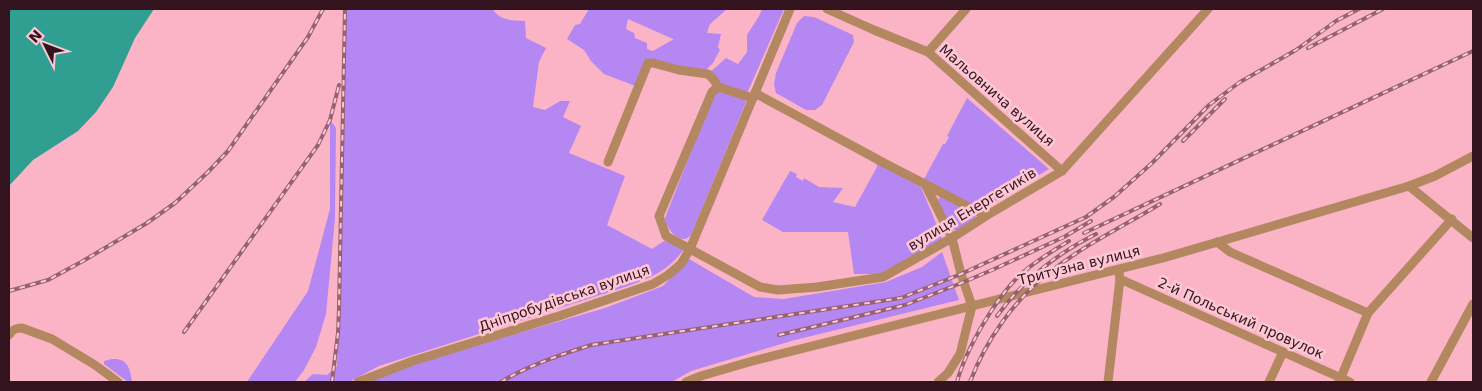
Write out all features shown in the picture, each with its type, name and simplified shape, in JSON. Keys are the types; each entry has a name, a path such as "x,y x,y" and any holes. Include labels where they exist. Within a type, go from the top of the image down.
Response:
{"street":[{"name":"Дніпробудівська вулиця","path":"358,382 413,361 550,319 653,284 681,264 690,249 790,9"},
{"name":"Мальовнича вулиця","path":"827,9 928,52 1062,171"},
{"path":"928,52 966,9"},
{"name":"вулиця Енергетиків","path":"718,87 712,92 659,216 666,236 760,286 778,290 883,278 1062,171 1208,9"},
{"path":"608,162 648,64 653,63 679,70 708,74 718,87 754,96 986,216"},
{"name":"Тритузна вулиця","path":"686,382 748,362 972,306 1120,274 1217,242 1409,186 1435,176 1473,156"},
{"path":"926,184 952,238 961,274 972,306 960,354 948,373 938,382"},
{"path":"1409,186 1452,219 1473,238"},
{"path":"1340,380 1368,313 1452,219"},
{"path":"1217,242 1230,252 1368,313"},
{"path":"1108,382 1120,274"},
{"name":"2-й Польський провулок","path":"1120,274 1340,380 1350,382"},
{"path":"1431,382 1473,304"},
{"path":"9,335 11,331 22,328 52,339 95,365 118,382"},
{"path":"1269,382 1283,352"}],"shaded area":[{"path":"9,9 154,9 135,38 113,87 96,112 78,131 33,160 9,186"},
{"path":"345,9 493,9 503,18 525,21 526,38 546,48 539,62 533,107 545,110 560,101 570,101 563,117 581,126 569,153 625,176 607,225 652,249 664,241 671,242 684,249 666,268 645,280 628,286 379,366 349,382 304,382 313,374 327,375 337,366"},
{"path":"589,9 727,9 710,24 707,33 721,34 718,47 720,50 713,63 703,73 653,63 638,87 604,74 591,61 584,50 567,39 575,25 580,24","holes":["628,19 673,39 653,51 647,49 647,43 635,38 634,33 626,29"]},
{"path":"762,9 784,9 746,96 718,87 708,74 726,58 738,64 747,52 747,35"},
{"path":"804,16 814,17 853,35 854,42 822,105 815,110 806,110 776,93 774,84 776,73 797,23"},
{"path":"718,90 745,98 746,102 691,235 683,239 671,231 665,218 713,96"},
{"path":"967,98 1049,169 980,210 924,179 943,144 945,144 949,137 947,136"},
{"path":"330,120 336,128 335,218 326,314 316,347 304,370 295,382 247,382 308,291 330,209"},
{"path":"876,162 921,187 943,240 882,274 854,274 848,232 783,232 762,220 790,171 797,174 796,177 803,181 804,178 819,187 843,188 833,202 855,207 877,167"},
{"path":"940,197 975,214 976,217 957,231 951,228 939,203 938,199"},
{"path":"942,252 959,300 795,340 691,371 672,382 363,382 420,362 605,308 663,286 689,259 754,297 784,299 886,282 922,267"},
{"path":"112,359 125,362 132,382 128,382 104,364 104,361"}],"railway":[{"path":"9,291 48,280 147,223 175,203 228,151 308,37 323,9"},
{"path":"332,382 339,308 345,9"},
{"path":"501,382 534,365 591,345 901,298 961,274 1086,217 1114,197 1152,163 1209,105 1240,82 1296,50 1336,21 1359,9"},
{"path":"1308,48 1383,9"},
{"path":"1084,233 1473,51"},
{"path":"184,332 318,145 330,120 339,85"},
{"path":"1183,141 1225,99"},
{"path":"970,382 984,351 1002,322 1037,283 1076,253 1160,204"},
{"path":"779,335 905,305 992,270 1064,237 1091,221"},
{"path":"997,316 1018,290 1054,259 1096,234"},
{"path":"957,382 967,354 983,324 1011,284 1044,256 1069,241"}]}
